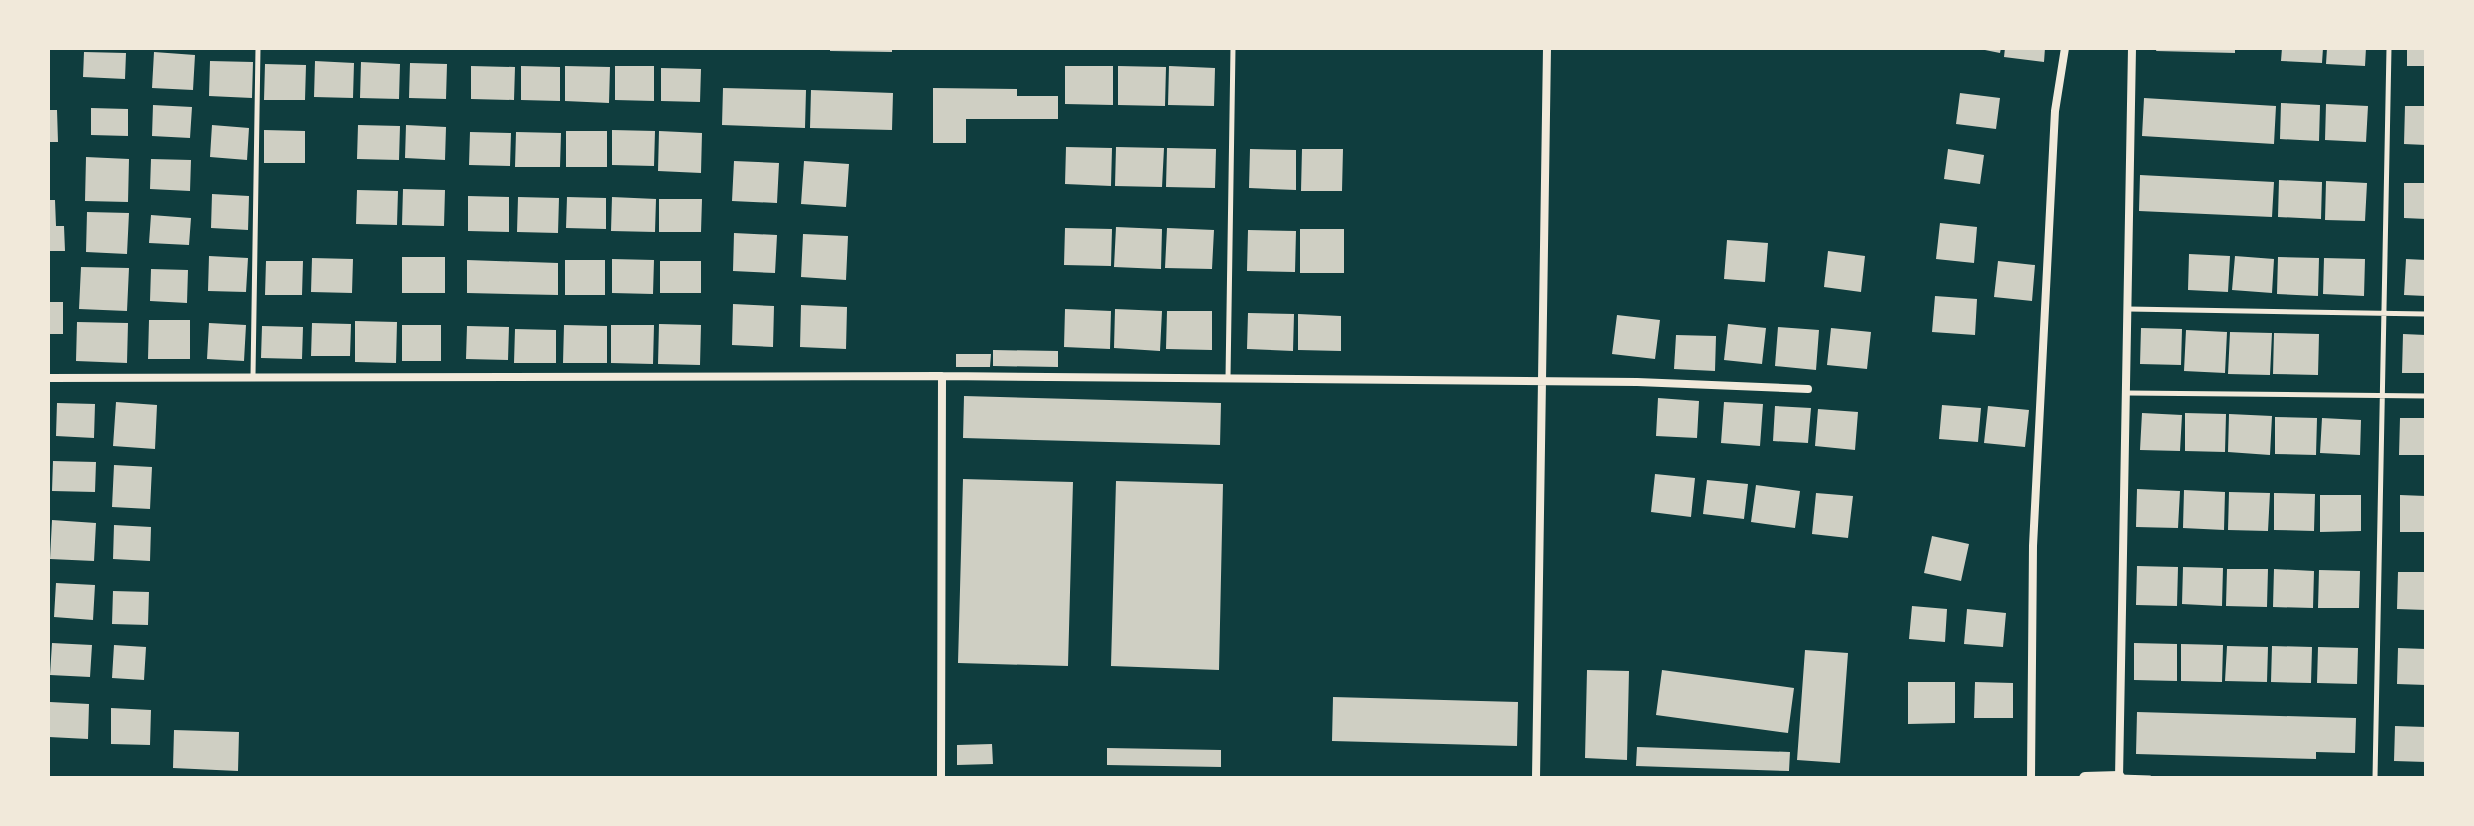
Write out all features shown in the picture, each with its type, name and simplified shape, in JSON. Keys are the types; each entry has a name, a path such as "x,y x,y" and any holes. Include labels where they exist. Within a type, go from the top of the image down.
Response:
{"street":[{"path":"1536,778 1547,48"},
{"path":"2031,778 2033,546 2055,111 2065,48"},
{"path":"2085,778 2119,778 2132,48"},
{"path":"941,778 942,376"},
{"path":"48,378 942,376 1637,382 1808,389"}],"lane":[{"path":"253,376 258,48"},
{"path":"1228,378 1233,48"},
{"path":"2375,778 2389,48"},
{"path":"2128,309 2426,314"},
{"path":"2127,393 2426,396"},
{"path":"2119,778 2150,778"}],"building":[{"path":"830,48 892,48 892,52 830,51"},
{"path":"1975,48 2001,48 2000,53"},
{"path":"2005,48 2045,48 2044,62 2004,57"},
{"path":"2157,48 2235,48 2235,53 2156,51"},
{"path":"2282,48 2323,48 2322,63 2281,61"},
{"path":"2327,48 2366,48 2365,66 2326,64"},
{"path":"2407,48 2426,48 2426,66 2407,66"},
{"path":"84,52 126,53 125,79 83,77"},
{"path":"154,52 195,55 193,90 152,88"},
{"path":"210,61 253,62 252,98 209,96"},
{"path":"315,61 354,63 353,98 314,97"},
{"path":"361,62 400,64 399,99 360,98"},
{"path":"410,63 447,64 446,99 409,98"},
{"path":"265,64 306,65 305,100 264,100"},
{"path":"471,66 515,67 514,100 471,99"},
{"path":"521,66 560,67 560,101 521,100"},
{"path":"565,66 610,67 609,103 565,101"},
{"path":"615,66 654,66 654,101 615,100"},
{"path":"1065,66 1113,66 1113,105 1065,104"},
{"path":"1118,66 1166,67 1165,106 1118,105"},
{"path":"1169,66 1215,68 1214,106 1168,105"},
{"path":"661,68 701,69 700,102 661,101"},
{"path":"723,88 806,90 805,128 722,125"},
{"path":"933,88 1017,89 1017,96 1058,96 1058,119 966,119 966,143 933,143"},
{"path":"811,90 893,93 892,130 810,128"},
{"path":"1960,93 2000,98 1996,129 1956,124"},
{"path":"2144,98 2276,106 2274,144 2142,136"},
{"path":"2281,103 2320,105 2319,141 2280,139"},
{"path":"2326,104 2368,106 2366,142 2325,140"},
{"path":"153,105 192,107 190,138 152,136"},
{"path":"2405,106 2426,106 2426,145 2404,144"},
{"path":"91,108 128,109 128,136 91,135"},
{"path":"48,110 57,110 58,142 48,142"},
{"path":"212,125 249,128 247,160 210,157"},
{"path":"358,125 400,126 399,160 357,159"},
{"path":"406,125 446,127 445,160 405,158"},
{"path":"264,130 305,131 305,163 264,163"},
{"path":"612,130 655,131 654,166 612,165"},
{"path":"566,131 607,131 607,167 566,167"},
{"path":"659,131 702,133 701,173 658,171"},
{"path":"470,132 511,133 510,166 469,165"},
{"path":"516,132 561,133 560,167 515,167"},
{"path":"1066,147 1112,148 1111,186 1065,184"},
{"path":"1116,147 1164,148 1162,187 1115,186"},
{"path":"1167,148 1216,149 1215,188 1166,187"},
{"path":"1250,149 1296,150 1296,190 1249,188"},
{"path":"1302,149 1343,149 1342,191 1301,191"},
{"path":"1948,149 1984,155 1980,184 1944,179"},
{"path":"86,157 129,159 128,202 85,201"},
{"path":"151,159 191,160 190,191 150,189"},
{"path":"734,161 779,163 777,203 732,201"},
{"path":"804,161 849,164 846,207 801,204"},
{"path":"2140,175 2274,182 2272,217 2139,211"},
{"path":"2279,180 2322,182 2321,219 2278,217"},
{"path":"2326,181 2367,183 2365,221 2325,220"},
{"path":"2404,183 2426,183 2426,219 2404,218"},
{"path":"403,189 445,190 444,226 402,225"},
{"path":"357,190 398,191 397,225 356,224"},
{"path":"212,194 249,196 248,230 211,228"},
{"path":"468,196 509,197 509,232 468,231"},
{"path":"518,197 559,198 558,233 517,232"},
{"path":"567,197 606,198 606,229 566,228"},
{"path":"612,197 656,199 655,232 611,231"},
{"path":"659,199 702,199 701,232 659,232"},
{"path":"48,200 55,200 56,226 64,226 65,251 48,251"},
{"path":"87,212 129,213 127,254 86,252"},
{"path":"151,215 191,218 189,245 149,243"},
{"path":"1940,223 1977,227 1974,263 1936,259"},
{"path":"1116,227 1162,229 1161,269 1114,267"},
{"path":"1065,228 1112,229 1111,266 1064,265"},
{"path":"1167,228 1214,230 1212,269 1165,268"},
{"path":"1300,229 1344,229 1344,273 1300,273"},
{"path":"1248,230 1296,231 1295,272 1247,271"},
{"path":"734,233 777,235 775,273 733,271"},
{"path":"803,234 848,236 846,280 801,277"},
{"path":"1727,240 1768,243 1765,282 1724,279"},
{"path":"1828,251 1865,256 1861,292 1824,287"},
{"path":"2189,254 2230,256 2228,292 2188,290"},
{"path":"209,256 248,258 246,292 208,291"},
{"path":"2235,256 2274,259 2272,293 2232,290"},
{"path":"402,257 445,257 445,293 402,293"},
{"path":"2278,257 2319,258 2318,296 2277,294"},
{"path":"312,258 353,259 352,293 311,292"},
{"path":"2324,258 2365,259 2364,296 2323,294"},
{"path":"612,259 654,260 653,294 612,293"},
{"path":"2406,259 2426,260 2426,296 2404,295"},
{"path":"467,260 558,263 558,295 467,293"},
{"path":"565,260 605,260 605,295 565,295"},
{"path":"266,261 303,261 302,295 265,295"},
{"path":"660,261 701,261 701,293 660,293"},
{"path":"1998,261 2035,265 2032,301 1994,297"},
{"path":"81,267 129,268 127,311 79,309"},
{"path":"151,269 188,270 187,303 150,301"},
{"path":"1935,296 1977,299 1975,335 1932,332"},
{"path":"48,302 63,302 63,334 48,334"},
{"path":"733,304 774,306 773,347 732,345"},
{"path":"801,305 847,307 846,349 800,347"},
{"path":"1065,309 1111,311 1110,349 1064,347"},
{"path":"1115,309 1162,311 1160,351 1114,348"},
{"path":"1167,311 1212,311 1212,350 1166,349"},
{"path":"1248,313 1294,314 1293,351 1247,349"},
{"path":"1298,314 1341,316 1341,351 1298,350"},
{"path":"1617,315 1660,320 1655,359 1612,354"},
{"path":"149,320 190,320 190,359 148,359"},
{"path":"355,321 397,322 396,363 355,362"},
{"path":"77,322 128,323 127,363 76,361"},
{"path":"209,323 246,325 244,361 207,359"},
{"path":"312,323 351,324 350,356 311,356"},
{"path":"659,324 701,325 700,365 658,364"},
{"path":"1728,324 1766,328 1762,364 1724,360"},
{"path":"402,325 441,325 441,361 402,361"},
{"path":"564,325 607,326 607,363 563,363"},
{"path":"611,325 654,325 653,364 611,363"},
{"path":"262,326 303,327 302,359 261,358"},
{"path":"467,326 509,327 508,360 466,359"},
{"path":"1778,327 1819,330 1816,370 1775,366"},
{"path":"1831,328 1871,332 1867,369 1827,365"},
{"path":"2141,328 2182,329 2181,365 2140,364"},
{"path":"515,329 556,330 556,363 514,363"},
{"path":"2186,330 2227,332 2225,373 2184,371"},
{"path":"2230,332 2272,333 2270,375 2228,374"},
{"path":"2274,333 2319,334 2318,375 2273,374"},
{"path":"2403,334 2426,335 2426,373 2402,373"},
{"path":"1676,335 1716,336 1715,371 1674,369"},
{"path":"993,350 1058,351 1058,367 993,366"},
{"path":"956,354 991,354 990,367 956,367"},
{"path":"964,396 1221,403 1220,445 963,438"},
{"path":"1658,398 1699,401 1697,438 1656,436"},
{"path":"116,402 157,405 155,449 113,446"},
{"path":"1724,402 1763,404 1760,446 1721,443"},
{"path":"57,403 95,404 94,438 56,436"},
{"path":"1942,405 1981,408 1978,442 1939,439"},
{"path":"1775,406 1811,408 1808,443 1773,441"},
{"path":"1988,406 2029,410 2025,447 1984,443"},
{"path":"1818,409 1858,412 1855,450 1815,446"},
{"path":"2142,413 2182,415 2180,451 2140,450"},
{"path":"2185,413 2226,414 2225,452 2185,451"},
{"path":"2229,414 2272,416 2270,455 2228,452"},
{"path":"2275,417 2317,418 2316,455 2275,454"},
{"path":"2322,418 2361,420 2360,455 2320,453"},
{"path":"2400,418 2426,418 2426,455 2399,455"},
{"path":"53,461 96,462 95,492 52,491"},
{"path":"114,465 152,467 150,509 112,507"},
{"path":"1655,474 1695,478 1691,517 1651,512"},
{"path":"963,479 1073,482 1068,666 958,663"},
{"path":"1707,480 1748,484 1744,519 1703,514"},
{"path":"1116,481 1223,484 1219,670 1111,666"},
{"path":"1756,485 1800,491 1795,528 1751,522"},
{"path":"2137,489 2180,491 2178,528 2136,527"},
{"path":"2184,490 2225,492 2224,530 2183,528"},
{"path":"2229,492 2270,493 2268,531 2228,530"},
{"path":"1816,493 1853,496 1848,538 1812,534"},
{"path":"2274,493 2315,494 2314,531 2274,530"},
{"path":"2320,495 2361,495 2361,531 2320,532"},
{"path":"2400,495 2426,496 2426,532 2400,532"},
{"path":"52,520 96,523 94,561 50,559"},
{"path":"114,525 151,527 150,561 113,559"},
{"path":"1932,536 1969,544 1961,581 1924,573"},
{"path":"2137,566 2178,567 2177,606 2136,605"},
{"path":"2183,567 2223,568 2222,606 2182,604"},
{"path":"2227,569 2268,569 2267,607 2226,606"},
{"path":"2274,569 2314,571 2313,608 2273,607"},
{"path":"2319,570 2360,571 2359,608 2318,608"},
{"path":"2398,572 2426,572 2426,610 2397,609"},
{"path":"56,583 95,585 93,620 54,617"},
{"path":"113,591 149,592 148,625 112,624"},
{"path":"1912,606 1947,609 1945,642 1909,639"},
{"path":"1967,609 2006,613 2003,647 1964,644"},
{"path":"52,643 92,645 90,677 50,675"},
{"path":"2134,643 2177,644 2177,681 2134,680"},
{"path":"2181,644 2223,645 2222,682 2181,681"},
{"path":"114,645 146,647 144,680 112,678"},
{"path":"2227,646 2268,647 2267,682 2225,681"},
{"path":"2272,646 2312,647 2311,683 2271,682"},
{"path":"2318,647 2358,648 2357,684 2317,683"},
{"path":"2398,648 2426,649 2426,685 2397,684"},
{"path":"1805,650 1848,653 1840,763 1797,760"},
{"path":"1587,670 1629,671 1627,760 1585,758"},
{"path":"1662,670 1794,688 1788,733 1656,715"},
{"path":"1908,682 1955,682 1955,723 1908,724"},
{"path":"1975,682 2013,683 2013,718 1974,718"},
{"path":"1333,697 1518,702 1517,746 1332,741"},
{"path":"50,702 89,704 88,739 49,737"},
{"path":"111,708 151,710 150,745 111,744"},
{"path":"2137,712 2356,718 2355,753 2316,752 2316,759 2136,754"},
{"path":"2395,726 2426,727 2426,762 2394,761"},
{"path":"174,730 239,732 238,771 173,768"},
{"path":"992,744 993,764 957,765 957,745"},
{"path":"1637,747 1790,752 1789,771 1636,766"},
{"path":"1107,748 1221,750 1221,767 1107,765"}]}
